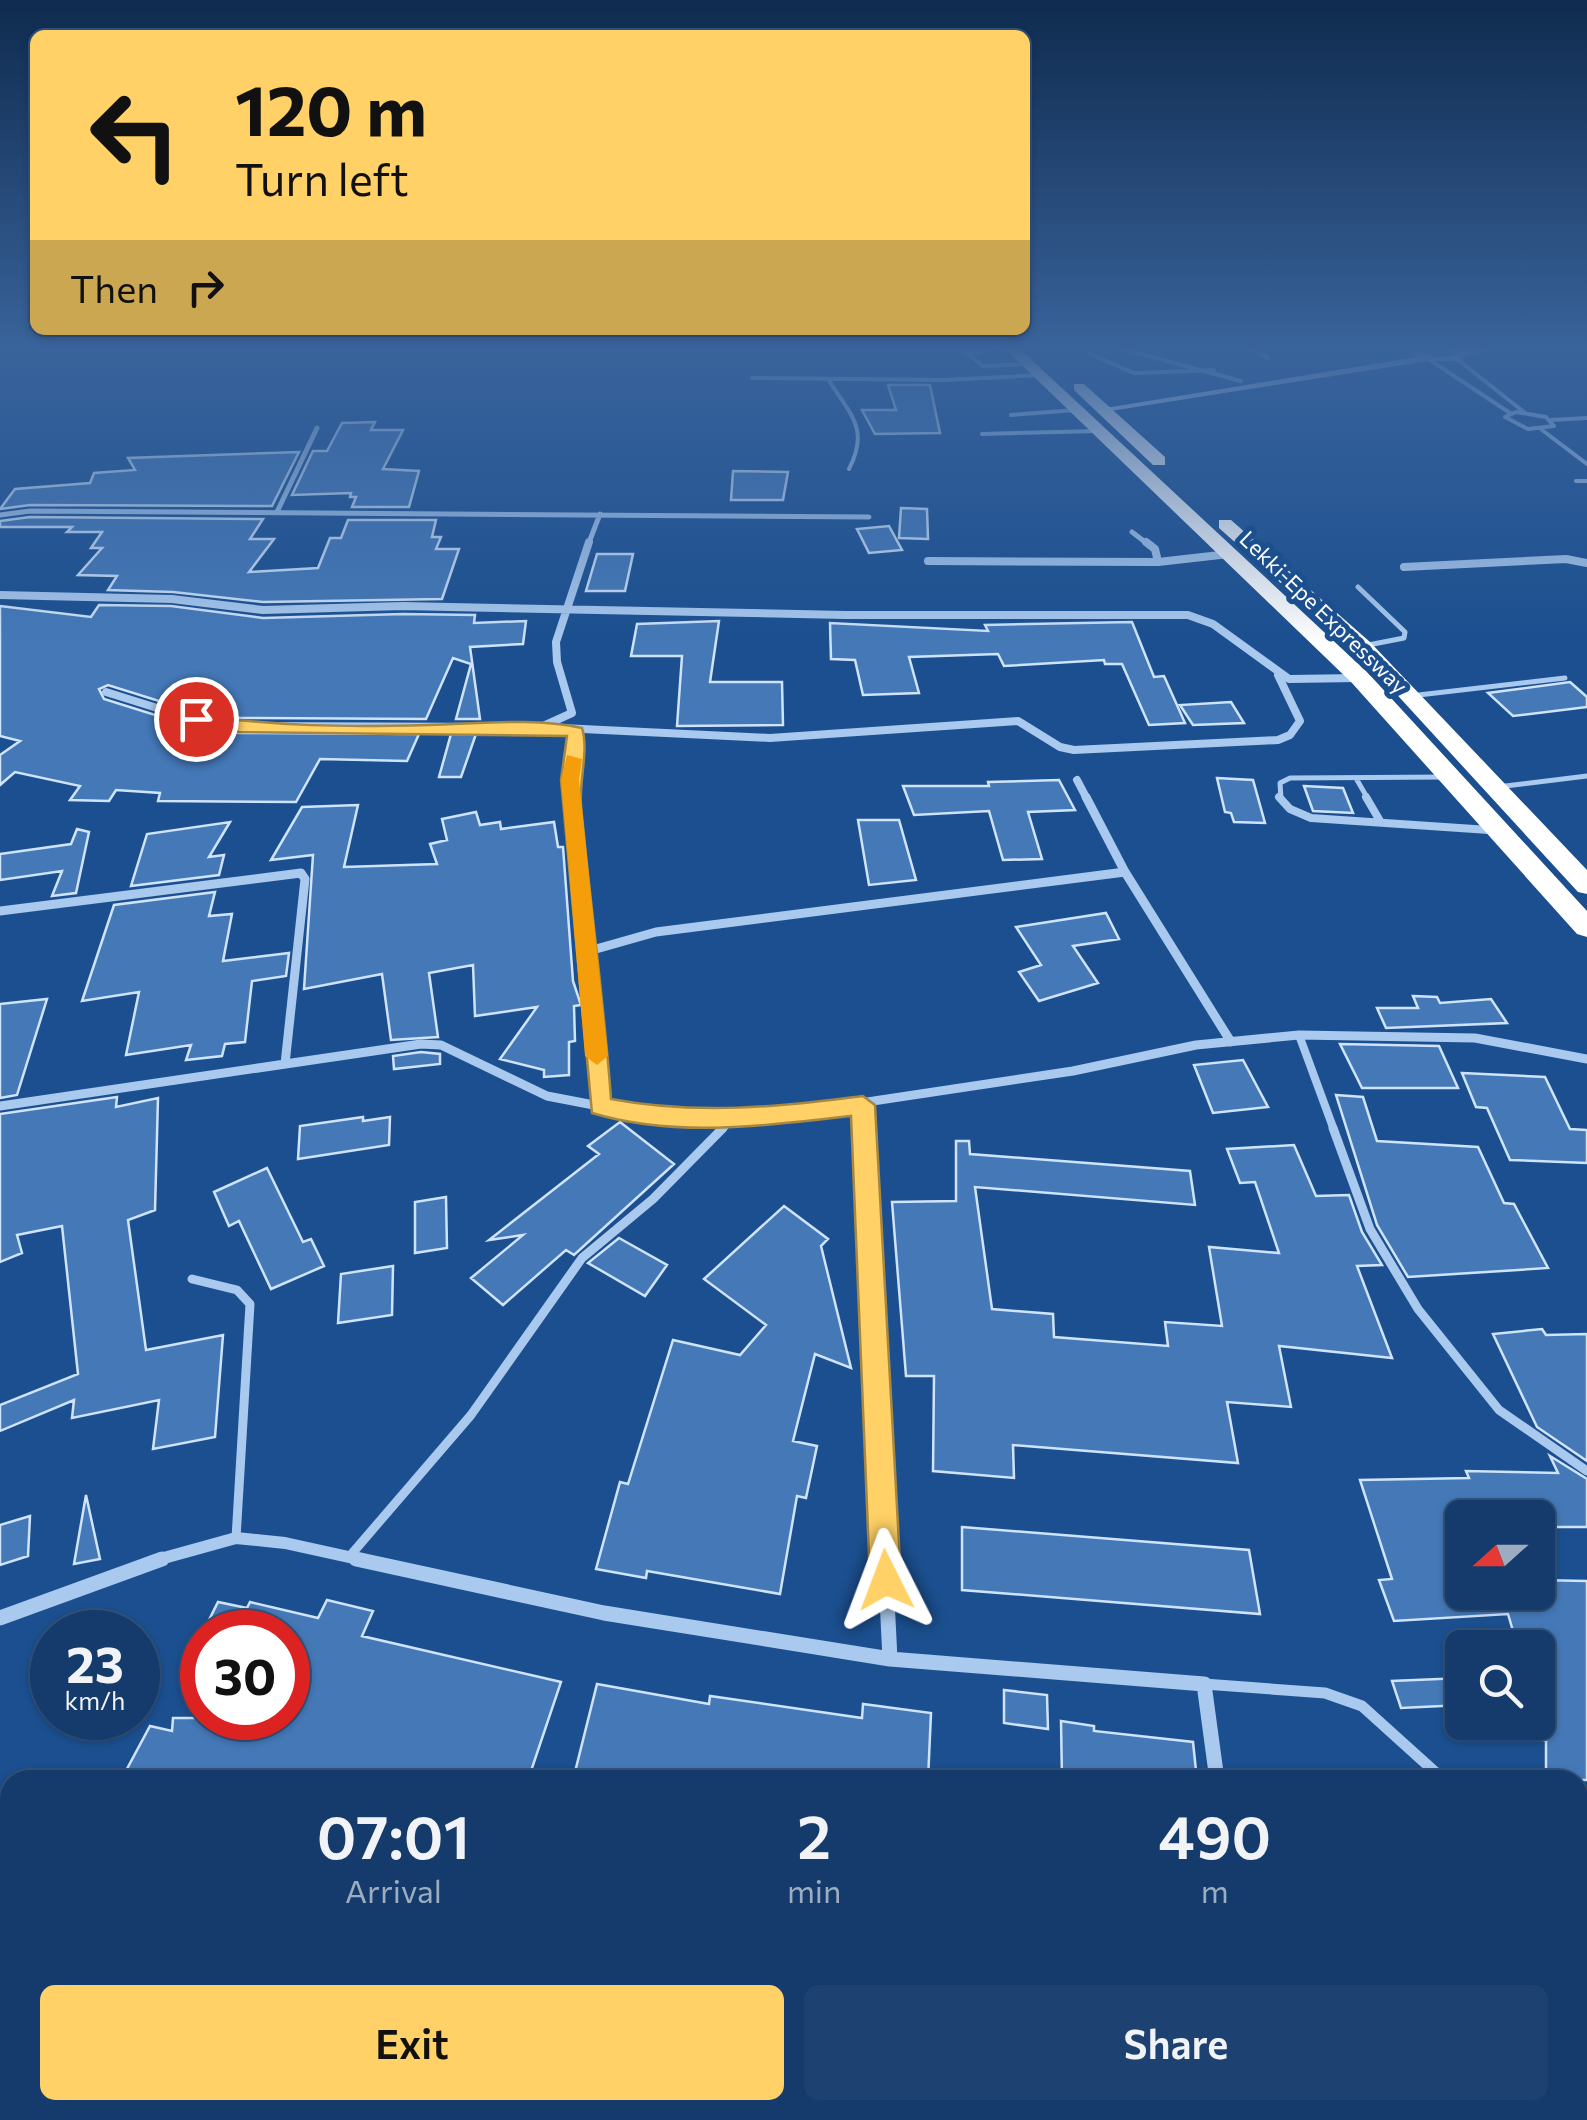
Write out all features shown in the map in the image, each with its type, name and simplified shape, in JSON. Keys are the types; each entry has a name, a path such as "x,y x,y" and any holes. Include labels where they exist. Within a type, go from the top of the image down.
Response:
{"highway":[{"name":"Lekki-Epe Expressway","path":"1114,447 1360,678 1587,928"},
{"path":"1143,447 1169,471"},
{"name":"Lekki-Epe Expressway","path":"1195,496 1363,646 1586,883"}],"street":[{"path":"277,512 308,447"},
{"path":"0,515 277,512 869,517"},
{"path":"540,728 572,713 573,701 555,657 556,632 600,514"},
{"path":"1132,532 1154,550 1158,562"},
{"path":"928,561 1158,562 1229,554"},
{"path":"1404,566 1536,559 1587,563"},
{"path":"0,595 97,595 263,610 568,608 846,615 1188,616 1213,624 1289,679 1360,678"},
{"path":"106,692 196,719 239,726 414,731 540,728 770,738 1018,722 1060,747 1074,750 1278,740 1294,735 1301,726 1300,716 1277,674"},
{"path":"576,732 570,780 583,938 590,951 600,1106"},
{"path":"1077,780 1125,872 1231,1042"},
{"path":"590,951 656,932 1125,872"},
{"path":"0,912 276,873 301,873 305,879 285,1064"},
{"path":"0,1106 441,1045 547,1096 651,1116 734,1118 863,1105 1231,1042 1299,1034 1475,1038 1587,1060"},
{"path":"863,1105 890,1659"},
{"path":"0,1618 150,1562 236,1538 349,1557 604,1613 890,1659 1204,1684 1216,1770"}],"lane":[{"path":"849,469 861,447"},
{"path":"1564,447 1587,464"},
{"path":"1576,481 1587,480"},
{"path":"1358,586 1405,632 1404,638 1363,646"},
{"path":"1410,696 1565,678"},
{"path":"1496,787 1587,776"},
{"path":"1451,777 1283,779 1280,796 1305,817 1499,831"},
{"path":"1357,780 1380,821"},
{"path":"1299,1034 1370,1229 1418,1308 1500,1410 1587,1471"},
{"path":"349,1557 470,1415 582,1258 653,1199 734,1118"},
{"path":"192,1279 236,1290 250,1304 236,1538"},
{"path":"1204,1684 1325,1693 1362,1706 1433,1770"}],"building":[{"path":"329,447 394,447 383,469 419,471 409,507 352,507 356,497 350,497 351,493 292,495 313,451 327,451"},
{"path":"299,452 272,506 30,505 0,509 15,489 90,483 94,473 135,470 128,458"},
{"path":"733,471 788,472 783,500 731,500"},
{"path":"901,508 927,509 928,539 899,538"},
{"path":"30,517 263,519 250,539 274,539 249,572 318,568 330,538 341,538 348,520 436,520 432,537 441,537 436,549 459,549 442,599 263,602 173,592 108,590 117,576 78,575 102,548 91,548 102,532 67,532 72,527 0,527 0,521"},
{"path":"889,526 902,550 869,553 857,529"},
{"path":"597,554 633,554 625,591 586,591"},
{"path":"99,605 171,606 263,618 403,614 475,615 474,623 526,621 523,644 470,647 480,719 456,719 471,664 453,658 426,719 241,718 191,711 108,685 99,689 104,699 187,725 239,733 419,734 407,761 320,759 296,802 158,801 160,793 116,790 109,801 70,800 80,786 15,772 0,785 0,755 20,741 0,736 0,606 91,617"},
{"path":"719,621 710,682 782,682 783,725 677,726 682,656 631,656 637,624"},
{"path":"1132,622 1154,677 1164,676 1185,723 1149,725 1122,664 1105,664 1104,660 1004,666 998,654 909,657 919,693 863,695 855,660 831,659 830,623 988,631 985,625"},
{"path":"1570,682 1587,697 1587,707 1513,716 1488,693"},
{"path":"1231,702 1244,723 1193,725 1180,705"},
{"path":"451,734 476,734 461,777 439,777"},
{"path":"1217,778 1253,780 1265,823 1234,822 1231,813 1225,812"},
{"path":"1059,780 1075,810 1028,812 1042,859 1003,860 989,811 914,815 903,786 989,786 988,782"},
{"path":"1304,786 1343,788 1353,813 1313,811"},
{"path":"358,805 344,867 437,864 430,844 447,840 442,819 476,812 480,825 500,822 501,829 554,822 558,847 563,847 573,981 581,1005 574,1006 575,1041 569,1042 569,1075 544,1077 544,1070 500,1059 537,1007 475,1016 473,965 429,973 438,1037 391,1040 382,974 304,989 313,855 271,860 302,807"},
{"path":"858,820 899,820 916,880 869,885"},
{"path":"230,822 209,857 224,855 219,875 131,886 147,834"},
{"path":"77,829 89,832 76,893 52,896 62,871 0,880 0,854 71,844"},
{"path":"215,892 209,916 232,914 223,961 289,953 286,976 252,981 245,1042 225,1044 222,1056 186,1060 191,1045 126,1055 139,992 82,1001 114,905"},
{"path":"1106,913 1119,939 1073,946 1098,983 1039,1001 1019,972 1041,965 1016,927"},
{"path":"1413,996 1437,997 1440,1003 1491,999 1507,1023 1386,1028 1377,1008 1418,1008"},
{"path":"47,999 17,1095 0,1098 0,1004"},
{"path":"1340,1044 1439,1046 1458,1088 1362,1088"},
{"path":"440,1054 440,1064 394,1069 393,1056"},
{"path":"1243,1060 1268,1107 1213,1113 1194,1065"},
{"path":"1462,1073 1545,1077 1570,1129 1587,1130 1587,1163 1510,1160 1487,1108 1476,1107"},
{"path":"1336,1095 1363,1097 1377,1141 1478,1147 1504,1203 1514,1204 1548,1268 1408,1277 1377,1225"},
{"path":"117,1097 116,1107 158,1098 155,1210 128,1220 146,1350 223,1335 215,1437 153,1449 159,1400 72,1418 74,1400 0,1431 0,1405 78,1374 62,1226 17,1235 22,1253 0,1262 0,1114"},
{"path":"363,1117 363,1121 390,1117 389,1145 298,1159 300,1126"},
{"path":"620,1122 674,1164 574,1255 566,1250 503,1305 471,1278 523,1235 489,1240 599,1154 588,1146"},
{"path":"956,1141 969,1141 970,1154 1190,1171 1195,1205 975,1187 992,1309 1053,1314 1054,1337 1168,1346 1165,1322 1222,1326 1209,1247 1279,1253 1255,1182 1240,1183 1227,1149 1294,1145 1316,1196 1349,1195 1362,1232 1382,1265 1357,1266 1392,1358 1279,1346 1291,1407 1227,1402 1238,1463 1013,1445 1014,1478 933,1471 934,1376 906,1376 892,1202 956,1201"},
{"path":"267,1168 303,1242 311,1239 324,1266 271,1289 239,1221 229,1226 214,1192"},
{"path":"446,1197 447,1248 415,1253 415,1202"},
{"path":"784,1206 828,1239 821,1246 851,1368 815,1354 793,1441 817,1446 806,1498 797,1496 780,1594 647,1571 646,1578 596,1569 620,1482 628,1484 673,1340 740,1355 766,1325 704,1279"},
{"path":"619,1238 667,1265 645,1296 588,1263"},
{"path":"393,1266 392,1315 338,1323 341,1274"},
{"path":"1542,1329 1546,1335 1587,1334 1587,1461 1537,1427 1493,1334"},
{"path":"1550,1456 1587,1479 1587,1527 1555,1527 1555,1500 1445,1500 1445,1610 1555,1610 1555,1580 1587,1581 1587,1770 1546,1770 1546,1741 1542,1740 1555,1740 1555,1630 1513,1630 1508,1614 1394,1621 1379,1580 1392,1579 1360,1480 1469,1478 1466,1471 1558,1473"},
{"path":"86,1495 100,1559 74,1564"},
{"path":"30,1516 28,1556 0,1565 0,1525"},
{"path":"962,1527 1249,1550 1260,1614 962,1590"},
{"path":"327,1600 373,1611 362,1636 561,1682 531,1770 126,1770 142,1740 160,1740 160,1728 172,1731 173,1718 180,1718 180,1740 310,1740 310,1616 318,1618"},
{"path":"218,1602 247,1608 250,1602 284,1610 214,1610"},
{"path":"1445,1679 1445,1706 1401,1708 1392,1681"},
{"path":"597,1684 709,1704 710,1696 862,1718 863,1704 931,1713 928,1770 576,1770"},
{"path":"1004,1690 1047,1695 1048,1729 1004,1723"},
{"path":"1061,1721 1094,1726 1094,1731 1193,1742 1196,1770 1062,1770"}],"slow traffic":[{"path":"573,759 570,780 583,938 590,951 597,1056"}],"route":[{"path":"196,719 239,726 414,731 540,728 576,732 570,780 583,938 590,951 600,1106 651,1116 760,1118 863,1105 886,1580"}]}
